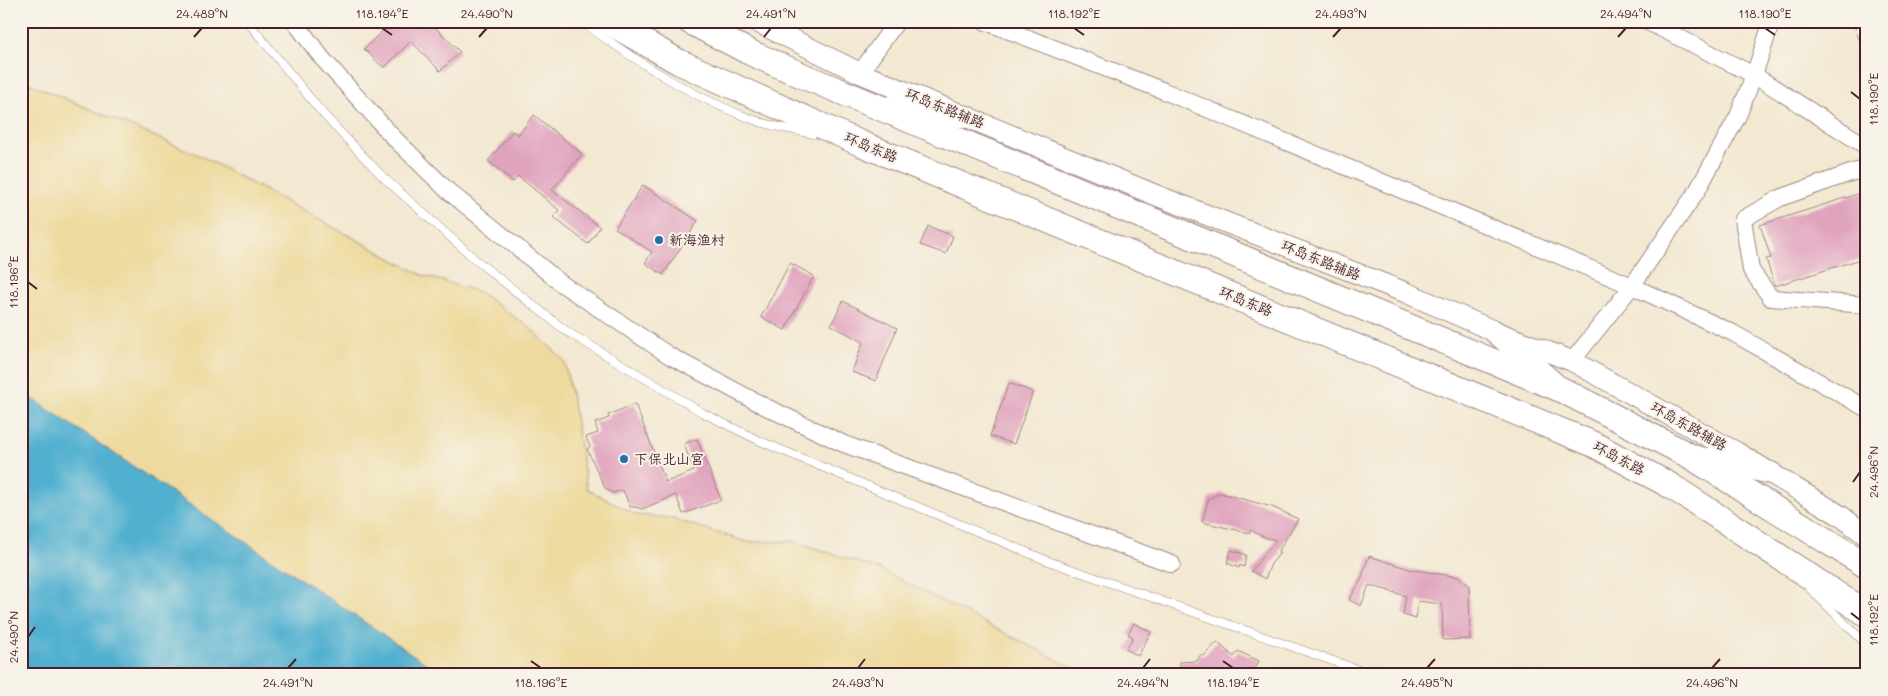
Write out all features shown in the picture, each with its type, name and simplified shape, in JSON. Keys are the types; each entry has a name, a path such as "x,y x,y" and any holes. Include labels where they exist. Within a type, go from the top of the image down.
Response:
{"main road":[{"name":"环岛东路","path":"607,21 679,62 862,144 1593,444 1671,486 1867,614"},
{"path":"689,21 751,53 872,105 1562,390 1690,456 1867,566"},
{"path":"708,21 751,53"},
{"path":"872,105 967,117"},
{"path":"1494,331 1562,390"},
{"path":"1690,456 1770,473"}],"street":[{"path":"294,21 322,58 393,137 446,190 562,284 670,356 766,407 844,444 1172,564"},
{"name":"环岛东路辅路","path":"755,21 860,73 1158,196 1572,361 1736,452 1841,516 1867,536"},
{"path":"860,73 897,21"},
{"path":"984,21 1164,91 1632,286 1733,333 1867,409"},
{"path":"1646,21 1754,75 1867,147"},
{"path":"1572,361 1632,286 1697,191 1738,116 1772,21"},
{"path":"1862,21 1867,36"},
{"path":"1867,176 1856,171 1823,182 1780,198 1744,219 1750,270 1771,298 1867,306"}],"lane":[{"path":"247,21 324,115 383,177 477,261 566,330 703,413 760,442 1048,561 1373,675"},
{"path":"581,21 658,73 722,108 760,122 817,134"},
{"path":"826,136 862,144"},
{"path":"1770,550 1867,645"}],"sand":[{"path":"21,80 203,157 422,275 479,292 530,328 564,360 587,489 636,515 670,518 747,542 794,541 879,569 1087,675 443,675 21,391"}],"water":[{"path":"21,391 443,675 21,675"}],"building":[{"path":"392,21 429,21 460,52 440,71 411,41 384,68 364,49"},
{"path":"534,115 582,154 552,190 600,227 588,244 553,217 559,210 518,176 513,182 488,161 513,131 518,135"},
{"name":"新海渔村","path":"643,185 698,221 663,275 645,263 652,252 615,228"},
{"path":"1867,191 1867,257 1775,286 1766,259 1771,258 1760,225"},
{"path":"928,226 953,236 946,254 920,245"},
{"path":"790,263 814,276 785,330 761,317"},
{"path":"843,301 897,328 876,381 852,372 863,342 831,325"},
{"path":"1009,383 1033,392 1014,444 990,436"},
{"name":"下保北山宫","path":"635,404 666,482 694,471 684,444 697,439 721,500 683,514 676,495 642,509 630,507 623,490 612,493 605,488 587,449 590,447 586,437 598,433 595,423 609,418 608,415"},
{"path":"1221,493 1272,507 1298,519 1278,552 1280,553 1271,564 1265,579 1251,571 1276,540 1264,537 1250,530 1250,533 1202,522 1209,498"},
{"path":"1231,550 1246,555 1244,567 1240,565 1239,568 1227,563"},
{"path":"1369,556 1409,569 1459,577 1469,586 1470,639 1443,640 1442,604 1418,601 1416,619 1403,615 1406,596 1369,585 1361,606 1349,600 1361,580"},
{"path":"1134,623 1151,632 1138,656 1126,649 1133,637 1128,634"},
{"path":"1217,642 1234,657 1238,651 1259,661 1252,675 1181,675 1180,662 1197,661 1201,654 1204,656"}],"place":[{"name":"新海渔村","path":"659,240"},
{"name":"下保北山宫","path":"624,459"}]}
